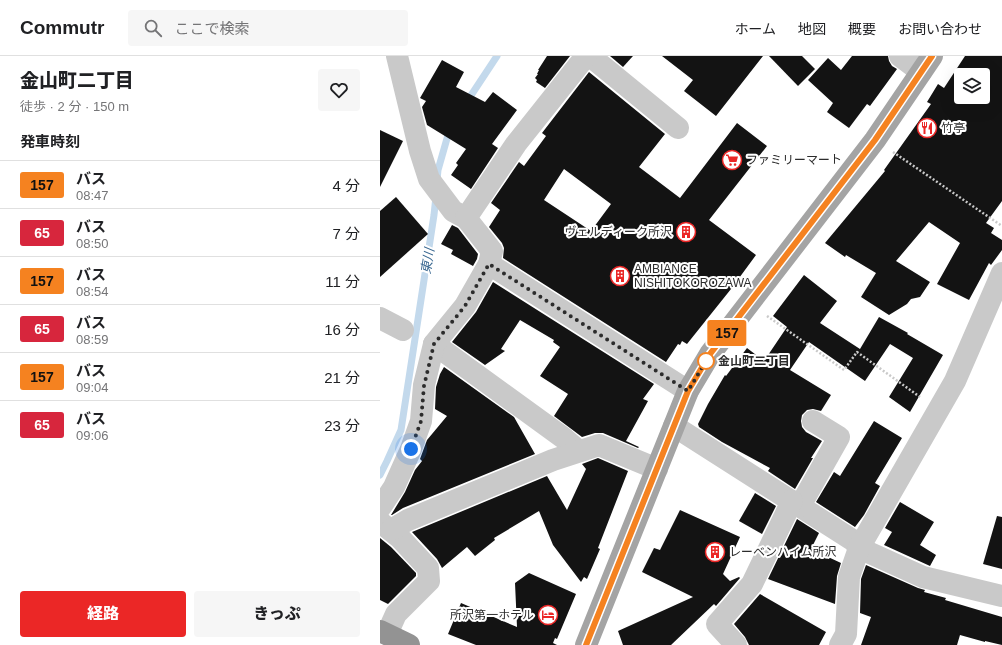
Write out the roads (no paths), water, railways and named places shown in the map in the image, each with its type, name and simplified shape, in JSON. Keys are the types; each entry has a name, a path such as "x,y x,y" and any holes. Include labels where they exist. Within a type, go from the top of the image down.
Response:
{"highway":[{"path":"384,633 409,645"}],"main road":[{"path":"586,645 688,391 710,354 875,140 927,64"}],"street":[{"path":"380,508 397,481 421,421 424,386 434,344 465,306 489,264 492,252 429,179 420,151 397,56"},
{"path":"460,214 586,56"},
{"path":"590,56 678,128"},
{"path":"900,56 927,64"},
{"path":"489,264 688,391"},
{"path":"844,641 849,577 859,548 955,381 1002,274"},
{"path":"380,318 403,330"},
{"path":"434,344 565,439 579,451"},
{"path":"736,645 717,624 752,584 796,504 840,437 813,421"},
{"path":"674,426 854,541 859,548 923,577 1002,596"},
{"path":"386,526 408,520 553,460 599,445 657,469"},
{"path":"384,633 396,614 429,581 428,568 400,538 386,526"},
{"path":"380,605 384,607 384,633"}],"waterway":[{"name":"東川","path":"466,103 497,56"},
{"name":"東川","path":"437,180 438,170 450,128"},
{"name":"東川","path":"380,475 401,430 436,196"}],"place":[{"name":"竹亭","path":"927,128"},
{"name":"ファミリーマート","path":"732,160"},
{"name":"ヴェルディーク所沢","path":"686,232"},
{"name":"AMBIANCE NISHITOKOROZAWA","path":"620,276"},
{"name":"金山町二丁目","path":"706,361"},
{"name":"レーベンハイム所沢","path":"715,552"},
{"name":"所沢第一ホテル","path":"548,615"}]}
